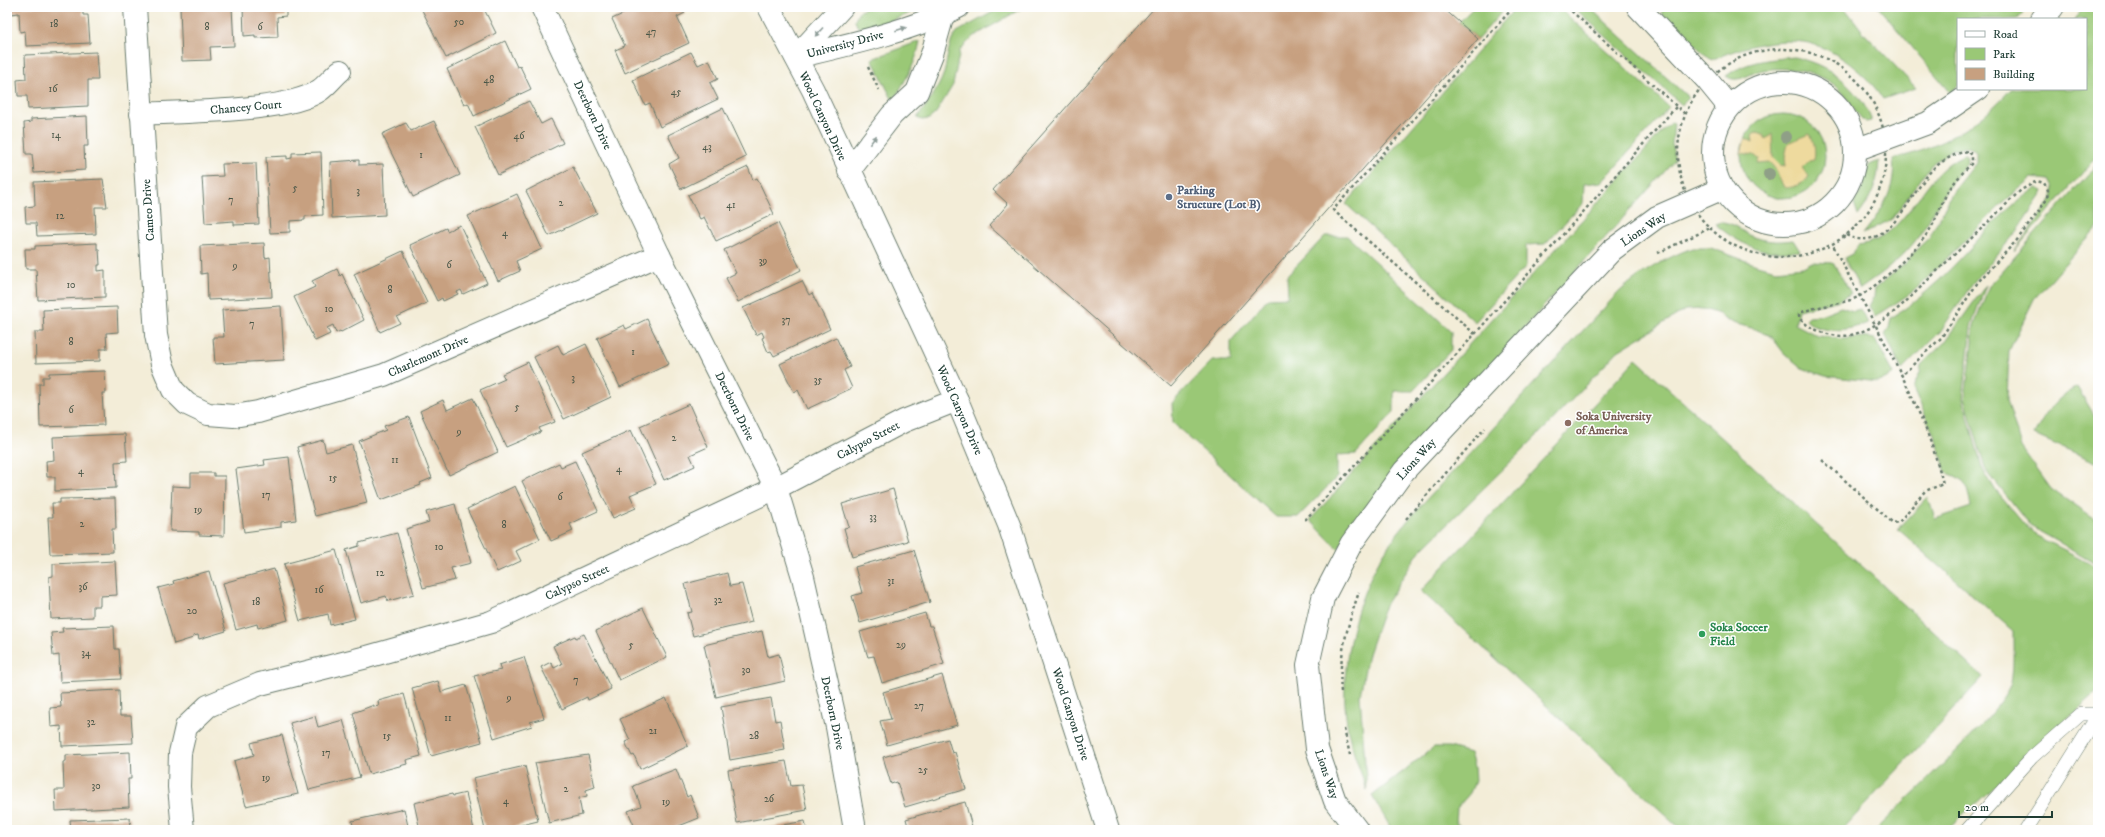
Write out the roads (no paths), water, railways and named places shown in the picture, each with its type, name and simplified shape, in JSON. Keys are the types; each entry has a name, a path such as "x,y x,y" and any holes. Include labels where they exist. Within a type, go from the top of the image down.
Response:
{"street":[{"name":"Cameo Drive","path":"135,7 156,335 162,364 173,390 187,404"},
{"name":"Deerborn Drive","path":"542,7 659,255 776,488 803,577 836,727 855,830"},
{"name":"Wood Canyon Drive","path":"769,7 813,90 849,171 957,400 1009,525 1108,830"},
{"name":"University Drive","path":"796,57 842,7"},
{"path":"1638,7 1707,80 1729,106"},
{"path":"2043,18 2052,7"},
{"name":"University Drive","path":"796,57 856,43 950,11"},
{"path":"849,171 892,115 917,92 950,11"},
{"name":"Chancey Court","path":"141,114 252,108 289,102 319,91 340,71"},
{"path":"1787,82 1809,86 1831,99 1850,126 1855,150 1849,183 1835,204 1812,219 1788,224 1759,220 1737,208 1721,189 1712,159 1716,127 1729,106 1740,96 1762,85 1787,82"},
{"path":"1855,150 1886,140 1928,123 1977,90"},
{"name":"Lions Way","path":"1356,830 1335,801 1317,749 1308,664 1323,598 1351,544 1404,471 1612,250 1657,217 1721,189"},
{"name":"Charlemont Drive","path":"187,404 208,414 234,416 258,412 384,375 659,255"},
{"name":"Calypso Street","path":"183,830 179,787 180,753 186,727 208,706 260,684 367,657 491,622 776,488 904,421 957,400"}],"lane":[{"path":"1967,830 2032,756 2081,714 2098,715 2026,830"}],"place":[{"name":"Parking Structure (Lot B)","path":"1169,197"},
{"name":"Soka University of America","path":"1568,423"},
{"name":"Soka Soccer Field","path":"1702,634"}]}
